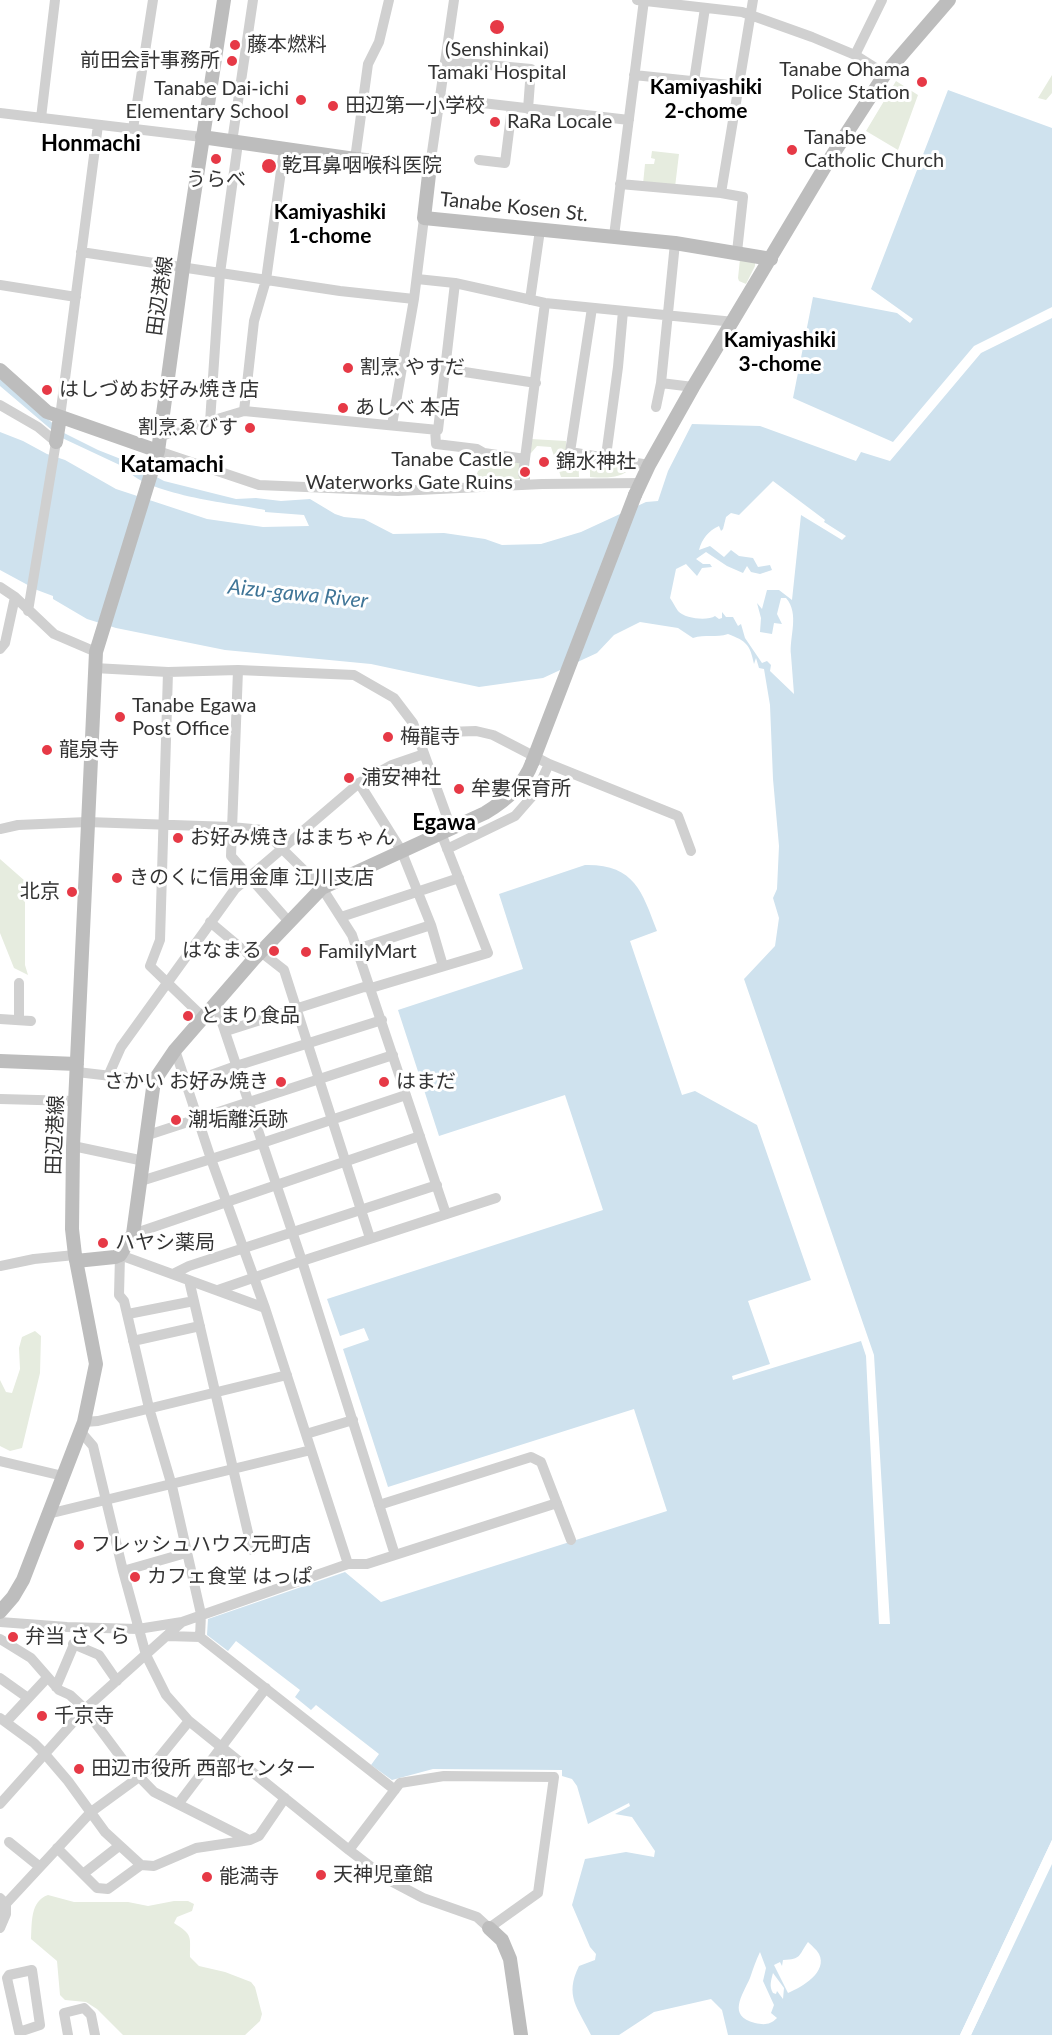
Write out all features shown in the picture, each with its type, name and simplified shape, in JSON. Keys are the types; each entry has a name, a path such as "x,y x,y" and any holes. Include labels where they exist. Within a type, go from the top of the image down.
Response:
{"street":[{"path":"41,118 56,0"},
{"path":"133,129 153,0"},
{"name":"田辺港線","path":"0,1612 13,1597 23,1580 82,1426 96,1364 75,1258 72,1228 73,1146 94,668 100,638 157,456 161,436 183,267 224,0"},
{"path":"210,422 220,273 253,0"},
{"path":"355,159 368,64 379,42 389,0"},
{"path":"430,166 453,0"},
{"path":"637,0 752,15 855,55 885,74"},
{"path":"614,236 644,0"},
{"path":"722,193 753,0"},
{"path":"855,55 882,0"},
{"path":"0,1266 34,1259 115,1257 120,1254 134,1234 154,1081 175,1050 322,888 485,813 505,801 528,773 638,489 650,465 693,387 826,165 885,74 948,0"},
{"path":"694,81 705,8"},
{"path":"445,61 531,69 528,109"},
{"path":"634,75 739,86"},
{"path":"440,98 629,120"},
{"path":"479,160 505,163 512,107"},
{"path":"0,113 202,137"},
{"path":"28,611 60,417 98,125"},
{"name":"Tanabe Kosen St.","path":"202,137 355,159 430,166 424,218 675,243 771,259"},
{"path":"244,411 254,321 266,280 284,149"},
{"path":"620,184 743,197 737,252"},
{"path":"392,425 414,299 424,218"},
{"path":"530,300 540,230"},
{"path":"656,406 661,383 675,243"},
{"path":"81,252 266,280 414,299"},
{"path":"417,279 455,283 545,303 734,322"},
{"path":"161,436 244,411 438,430 455,283"},
{"path":"0,285 76,297"},
{"path":"525,485 523,474 545,303"},
{"path":"592,308 570,452 606,456 650,465"},
{"path":"606,456 618,367 622,311"},
{"path":"445,369 536,383"},
{"path":"0,370 47,412 157,456 259,485 398,491 525,485 638,489"},
{"path":"661,383 693,387"},
{"path":"0,405 38,427 56,442"},
{"path":"435,429 436,444 477,448 484,453 525,459"},
{"path":"0,587 15,597 54,634 96,652"},
{"path":"0,649 5,643 15,597"},
{"path":"94,668 168,672 237,670 354,675 394,698 413,723 417,733 446,830 447,849 488,953 371,988 364,987 226,1031"},
{"path":"237,670 231,856 290,923"},
{"path":"168,672 160,940 150,966 204,1018"},
{"path":"417,733 476,731 493,735 549,764 678,816 691,851"},
{"path":"109,1074 121,1047 235,889 359,783 392,765 424,754"},
{"path":"447,849 514,816 536,792 549,764"},
{"path":"359,783 401,850 431,925 443,966"},
{"path":"0,829 18,825 87,822 263,830 322,888 352,934 446,1214"},
{"path":"341,917 459,878"},
{"path":"210,922 258,956 284,970 370,1238"},
{"path":"357,949 431,925"},
{"path":"19,983 19,1020"},
{"path":"216,1005 302,1261 395,1555"},
{"path":"0,1019 31,1021"},
{"path":"186,1084 382,1020"},
{"path":"175,1050 252,1277 265,1308 348,1564"},
{"path":"148,1135 393,1055"},
{"path":"0,1061 77,1068 154,1081"},
{"path":"141,1181 406,1095"},
{"path":"0,1099 75,1101"},
{"path":"134,1234 420,1136"},
{"path":"73,1146 144,1161"},
{"path":"173,1274 189,1266 437,1185"},
{"path":"218,1290 496,1198"},
{"path":"120,1254 265,1308"},
{"path":"120,1254 119,1295 124,1300 128,1314 149,1408 172,1486 201,1614 200,1637"},
{"path":"189,1280 252,1550"},
{"path":"128,1314 194,1300"},
{"path":"133,1341 200,1326"},
{"path":"286,1375 82,1426 93,1446 146,1655 166,1695 189,1720 349,1850 387,1879 423,1898 477,1917 502,1940 510,1959 521,2035"},
{"path":"306,1434 352,1420"},
{"path":"48,1514 172,1486 311,1450"},
{"path":"379,1505 531,1457 541,1462 571,1540"},
{"path":"0,1461 63,1476"},
{"path":"0,1622 81,1628 138,1629 182,1622 348,1564 367,1564 557,1503"},
{"path":"123,1571 186,1553"},
{"path":"0,1804 85,1709 182,1622"},
{"path":"56,1687 81,1628"},
{"path":"167,1636 200,1637 396,1790"},
{"path":"0,1639 31,1658 56,1687 70,1695 85,1709 123,1760 154,1792 250,1840"},
{"path":"74,1644 99,1655 117,1681"},
{"path":"0,1678 28,1698"},
{"path":"47,1678 3,1720 44,1754 68,1781 105,1832 141,1864 154,1866 196,1848 250,1840 259,1836 285,1798"},
{"path":"179,1803 266,1688"},
{"path":"0,1928 6,1914 2,1904 91,1812 150,1769 189,1720"},
{"path":"349,1850 400,1783 444,1776 555,1777 538,1893 489,1928"},
{"path":"9,1842 40,1867"},
{"path":"83,1874 119,1846"},
{"path":"57,1848 97,1888 108,1889 141,1864"},
{"path":"32,1970 40,2025 20,2033 7,1978 9,1975 32,1970"},
{"path":"68,2035 64,2013 84,2008 91,2015 95,2035"}],"shaded area":[{"path":"1052,75 1052,93 1046,100 1038,98"},
{"path":"896,81 918,95 898,150 866,131"},
{"path":"652,151 679,154 675,187 643,184 645,164 654,164 655,159 651,158"},
{"path":"740,259 755,260 755,266 746,284 738,278"},
{"path":"531,439 566,441 566,448 578,457 579,477 561,477 551,447 537,446 529,453"},
{"path":"497,458 521,462 520,479 474,481 478,471"},
{"path":"590,458 633,467 618,476 590,477"},
{"path":"0,859 25,881 25,965 28,975 14,968 0,933"},
{"path":"35,1331 41,1336 40,1373 22,1448 10,1451 0,1446 0,1380 6,1392 12,1393 20,1369 19,1348 22,1337"},
{"path":"48,1895 74,1902 128,1902 148,1906 188,1901 194,1904 192,1911 177,1917 174,1923 185,1930 189,1937 190,1957 199,1966 225,1972 251,1982 255,1987 262,2014 260,2021 245,2035 123,2035 97,2009 86,2002 65,2000 60,1995 57,1961 31,1939 35,1907 42,1898"}],"water":[{"path":"948,90 1052,128 1052,307 974,346 893,442 793,398 813,297 897,313 910,323 913,319 871,289"},
{"name":"Aizu-gawa River","path":"1052,318 1052,1840 960,2035 728,2035 722,2010 711,1999 654,2012 619,2035 591,2035 574,2002 573,1986 579,1966 595,1960 596,1954 590,1947 572,1905 585,1859 626,1852 654,1857 655,1851 632,1817 615,1814 630,1806 629,1803 588,1824 577,1786 572,1779 562,1776 562,1770 433,1769 392,1780 371,1765 379,1754 316,1705 311,1710 295,1697 300,1690 236,1641 228,1651 207,1635 208,1619 345,1572 381,1602 667,1511 634,1409 388,1487 343,1349 369,1340 364,1328 340,1336 327,1299 603,1210 565,1095 439,1136 398,1010 523,969 499,894 585,865 615,869 625,875 641,892 657,931 630,941 682,1095 695,1091 757,1125 811,1280 748,1301 770,1364 732,1376 733,1380 861,1341 866,1356 879,1624 890,1624 874,1355 744,979 775,946 779,918 773,898 777,889 779,846 770,705 764,669 759,668 756,658 754,664 746,644 728,634 693,638 678,628 640,622 614,635 597,653 543,678 479,687 371,664 225,650 116,628 87,619 53,599 53,596 0,570 0,432 65,460 116,489 207,519 263,527 309,526 304,515 265,512 265,510 211,501 150,485 134,477 124,467 60,437 0,386 0,378 64,433 131,463 164,481 236,499 256,498 281,501 310,499 335,514 364,519 393,534 444,533 485,539 502,545 541,544 581,532 646,502 658,501 668,471 692,424 760,426 856,461 861,452 890,461 981,353","holes":["773,481 825,520 824,522 846,536 842,540 801,515 792,600 779,590 767,590 762,609 757,603 761,618 760,632 772,634 774,623 782,624 777,614 781,598 786,598 790,604 793,618 791,648 794,694 770,671 771,665 767,661 762,663 745,638 741,624 738,626 733,617 726,617 722,612 722,618 719,619 715,616 702,619 686,616 678,611 670,598 676,569 686,564 697,576 702,568 712,567 696,559 706,552 727,566 743,573 747,566 751,572 760,574 772,570 770,565 758,567 753,558 739,556 731,550 724,557 710,546 699,550 709,533 719,526 721,531 723,529 726,517 731,513 739,515","808,1942 818,1952 820,1967 806,1983 788,1993 774,1965 780,1962 782,1966 783,1960 794,1959 801,1954","760,1952 766,1968 763,1981 774,2005 771,2013 777,2018 772,2022 755,2023 741,2016 739,2005","773,1973 784,1988 783,1999 777,1991 776,1994 773,1993 771,1983"]},
{"path":"1052,1864 1052,2035 971,2035"}],"pier":[{"path":"1052,1840 1052,1847 963,2035 960,2035"},
{"path":"1052,1861 971,2035 968,2035 1049,1863"}],"place":[{"name":"(Senshinkai) Tamaki Hospital","path":"497,27"},
{"name":"藤本燃料","path":"235,45"},
{"name":"前田会計事務所","path":"232,61"},
{"name":"Tanabe Ohama Police Station","path":"922,82"},
{"name":"Tanabe Dai-ichi Elementary School","path":"301,100"},
{"name":"田辺第一小学校","path":"333,106"},
{"name":"RaRa Locale","path":"495,122"},
{"name":"Tanabe Catholic Church","path":"792,150"},
{"name":"うらべ","path":"216,159"},
{"name":"乾耳鼻咽喉科医院","path":"269,166"},
{"name":"割烹 やすだ","path":"348,368"},
{"name":"はしづめお好み焼き店","path":"47,390"},
{"name":"あしべ 本店","path":"343,408"},
{"name":"割烹ゑびす","path":"250,428"},
{"name":"錦水神社","path":"544,462"},
{"name":"Tanabe Castle Waterworks Gate Ruins","path":"525,472"},
{"name":"Tanabe Egawa Post Office","path":"120,717"},
{"name":"梅龍寺","path":"388,737"},
{"name":"龍泉寺","path":"47,750"},
{"name":"浦安神社","path":"349,778"},
{"name":"牟婁保育所","path":"459,789"},
{"name":"お好み焼き はまちゃん","path":"178,838"},
{"name":"きのくに信用金庫 江川支店","path":"117,878"},
{"name":"北京","path":"72,892"},
{"name":"はなまる","path":"274,951"},
{"name":"FamilyMart","path":"306,952"},
{"name":"とまり食品","path":"188,1016"},
{"name":"さかい お好み焼き","path":"281,1082"},
{"name":"はまだ","path":"384,1082"},
{"name":"潮垢離浜跡","path":"176,1120"},
{"name":"ハヤシ薬局","path":"103,1243"},
{"name":"フレッシュハウス元町店","path":"79,1545"},
{"name":"カフェ食堂 はっぱ","path":"135,1577"},
{"name":"弁当 さくら","path":"13,1637"},
{"name":"千京寺","path":"42,1716"},
{"name":"田辺市役所 西部センター","path":"79,1769"},
{"name":"天神児童館","path":"321,1875"},
{"name":"能満寺","path":"207,1877"}],"district":[{"name":"Kamiyashiki 2-chome","path":"706,99"},
{"name":"Honmachi","path":"91,144"},
{"name":"Kamiyashiki 1-chome","path":"330,224"},
{"name":"Kamiyashiki 3-chome","path":"780,352"},
{"name":"Katamachi","path":"172,465"},
{"name":"Egawa","path":"444,823"}]}
